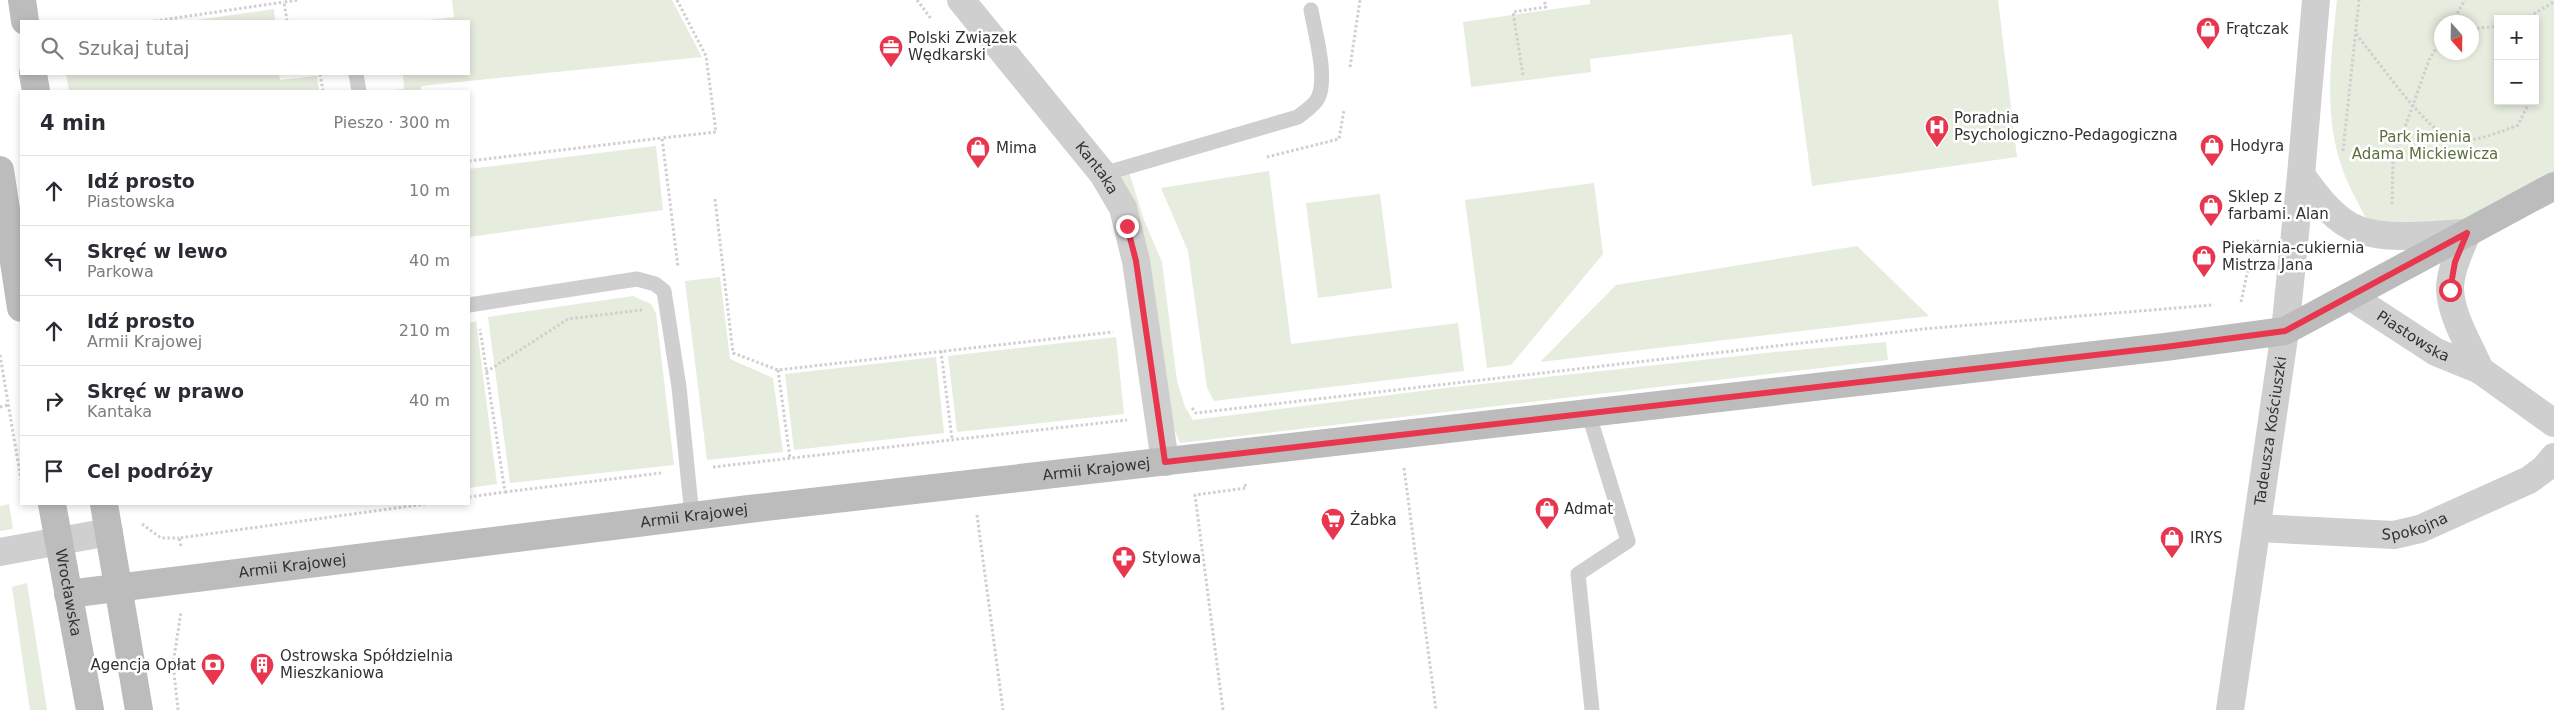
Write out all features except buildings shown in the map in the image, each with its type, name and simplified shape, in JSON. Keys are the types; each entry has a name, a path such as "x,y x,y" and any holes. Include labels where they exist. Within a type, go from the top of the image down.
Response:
{"street":[{"path":"22,0 25,20"},
{"name":"Kantaka","path":"962,0 1103,174 1123,208 1136,261 1165,462"},
{"name":"Tadeusza Kościuszki","path":"2230,710 2285,331 2295,241 2316,0"},
{"path":"33,75 36,90"},
{"path":"0,170 20,301"},
{"path":"2301,175 2341,220 2359,230 2404,235 2467,233"},
{"path":"2285,331 2554,186"},
{"name":"Piastowska","path":"2467,233 2455,262 2450,290 2456,316 2480,370"},
{"name":"Piastowska","path":"2350,296 2436,352 2480,370 2554,423"},
{"name":"Armii Krajowej","path":"68,594 692,516 2165,347 2285,331"},
{"name":"Spokojna","path":"2257,528 2394,535 2420,529 2529,480 2544,469 2554,456"},
{"name":"Wrocławska","path":"52,505 90,710"},
{"path":"104,505 138,710"},
{"path":"0,552 109,532"}],"lane":[{"path":"1103,174 1298,117 1318,98 1321,75 1320,57 1311,10"},
{"path":"356,75 359,90"},
{"path":"473,304 637,279 655,284 664,291 668,306 692,516"},
{"path":"1588,412 1628,542 1578,574 1592,710"}],"path":[{"path":"162,20 299,0"},
{"path":"470,161 716,132 706,56 677,0"},
{"path":"917,0 936,24"},
{"path":"1523,75 1513,12 1546,7 1544,0"},
{"path":"2342,152 2359,0"},
{"path":"2456,15 2465,0"},
{"path":"284,2 287,20"},
{"path":"2532,15 2554,2"},
{"path":"2479,28 2494,26"},
{"path":"2356,34 2431,126 2452,140 2488,137 2518,125 2528,105"},
{"path":"2392,205 2393,161 2429,60 2434,52"},
{"path":"320,75 323,90"},
{"path":"486,372 568,319 682,304 662,138"},
{"path":"714,199 733,353 778,370 1119,331"},
{"path":"2232,303 2242,302 2254,242 2295,241"},
{"path":"473,304 505,492"},
{"path":"1188,402 1196,414 1940,328 2222,304"},
{"path":"941,350 952,439"},
{"path":"0,355 19,457"},
{"path":"778,370 790,458"},
{"path":"0,406 8,405"},
{"path":"470,497 1130,419"},
{"path":"1400,434 1436,710"},
{"path":"1223,710 1195,495 1246,488 1241,452"},
{"path":"973,484 1002,710"},
{"path":"139,523 161,538 179,538 418,505"},
{"path":"178,710 172,664 186,580 179,538"}],"green space":[{"path":"452,0 672,0 702,57 421,86 421,90 392,90 404,89 403,75 470,75 470,20 429,20 454,17"},
{"path":"1590,0 1998,0 2017,157 1812,186 1792,34 1590,59 1591,72 1471,87 1463,22 1590,4"},
{"name":"Park imienia Adama Mickiewicza","path":"2337,0 2554,0 2554,172 2430,244 2367,221 2345,176 2338,154 2331,111 2331,67"},
{"path":"274,9 275,20 198,20"},
{"path":"66,75 279,75 280,80 317,76 319,90 69,90"},
{"path":"656,146 663,210 470,237 470,169"},
{"path":"1269,171 1291,344 1458,323 1464,371 1214,401 1207,388 1188,251 1161,188"},
{"path":"1129,172 1144,220 1162,262 1177,381 1185,407 1193,420 1445,388 1775,352 1886,342 1888,360 1180,443 1167,412 1113,177"},
{"path":"1594,183 1603,254 1511,365 1487,368 1465,200"},
{"path":"1380,194 1392,288 1318,298 1306,203"},
{"path":"1857,246 1929,316 1540,362 1616,285"},
{"path":"720,277 730,359 773,378 783,452 707,460 685,281"},
{"path":"633,296 651,304 656,313 674,465 510,483 488,317"},
{"path":"476,321 497,484 470,488 470,323"},
{"path":"1116,337 1124,414 957,432 948,356"},
{"path":"936,357 944,433 794,450 785,374"},
{"path":"9,504 13,529 0,531 0,506"},
{"path":"27,583 47,710 30,710 12,587"}],"place":[{"name":"Frątczak","path":"2208,50"},
{"name":"Polski Związek Wędkarski","path":"891,68"},
{"name":"Poradnia Psychologiczno-Pedagogiczna","path":"1937,148"},
{"name":"Hodyra","path":"2212,167"},
{"name":"Mima","path":"978,169"},
{"name":"Sklep z farbami. Alan","path":"2211,227"},
{"name":"Piekarnia-cukiernia Mistrza Jana","path":"2204,278"},
{"name":"Admat","path":"1547,530"},
{"name":"Żabka","path":"1333,541"},
{"name":"IRYS","path":"2172,559"},
{"name":"Stylowa","path":"1124,579"},
{"name":"Agencja Opłat","path":"213,686"},
{"name":"Ostrowska Spółdzielnia Mieszkaniowa","path":"262,686"}],"route":[{"path":"1127,226 1136,261 1165,462 2165,347 2285,331 2467,233 2455,262 2450,290"}]}
